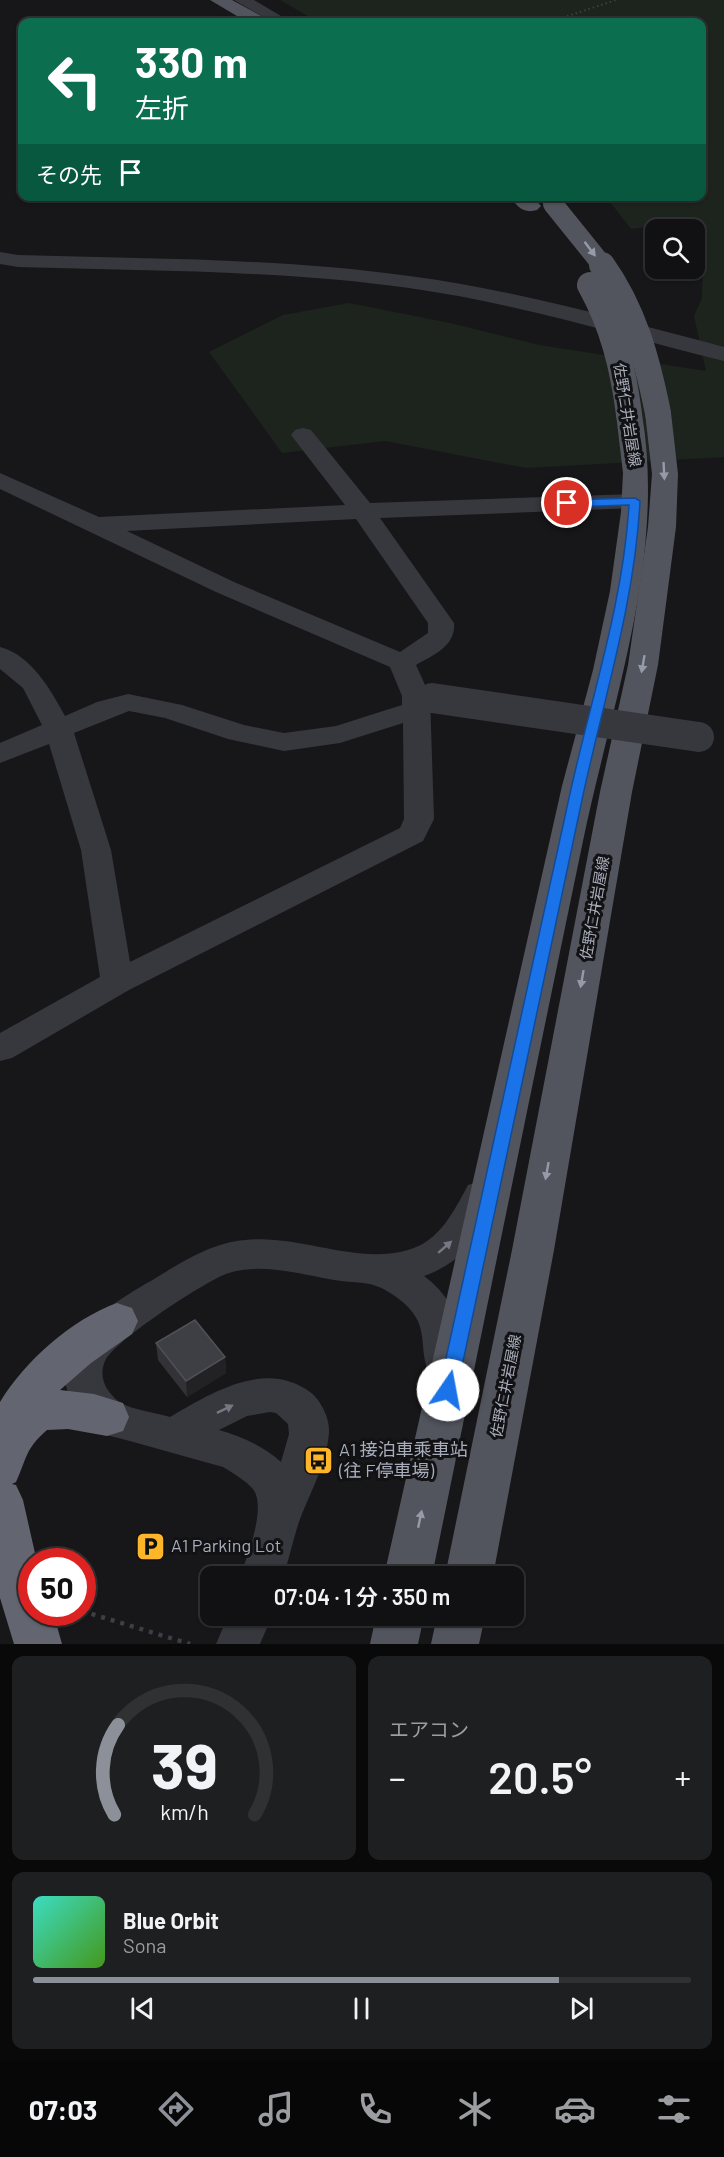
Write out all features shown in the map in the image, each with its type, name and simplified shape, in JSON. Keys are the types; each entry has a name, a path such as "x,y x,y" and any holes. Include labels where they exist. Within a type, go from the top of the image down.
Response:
{"highway":[{"path":"0,1469 2,1450 9,1430 31,1390 65,1356 117,1321"},
{"path":"0,1469 15,1433 28,1418 36,1414 61,1407 107,1417"},
{"path":"0,1500 8,1545 39,1644"}],"main road":[{"path":"212,3 230,18"},
{"path":"212,3 249,18"},
{"name":"佐野仁井岩屋線","path":"472,1564 533,1250 616,792 643,665 662,527 665,474 644,413 625,384 609,319 537,201"},
{"name":"佐野仁井岩屋線","path":"410,1566 578,786 606,680 633,544 636,471 644,413"},
{"path":"394,1644 398,1626"},
{"path":"455,1644 459,1626"}],"street":[{"path":"242,0 276,18"},
{"path":"0,258 18,261 248,268 411,283 584,318 724,354"},
{"path":"303,435 363,511 441,623 442,635 426,648 400,662"},
{"path":"0,480 225,587 400,662 421,701 419,819 412,834 117,982 0,1049"},
{"path":"93,525 363,511 635,501"},
{"path":"0,655 34,684 58,728 96,850 117,982"},
{"path":"0,754 58,728 128,702 172,711 238,733 284,742 340,734 421,701 699,737"},
{"path":"279,1523 280,1503 274,1486 265,1472 251,1461 233,1452 107,1417 92,1404 85,1391 82,1375 87,1356 98,1339 117,1321 216,1261 232,1255 270,1254 372,1269 396,1270 416,1265 435,1256 463,1229 479,1201 502,1112 516,1072"},
{"path":"372,1269 402,1280 426,1298 438,1316 444,1332 445,1358 433,1458"},
{"path":"173,1436 222,1410 261,1394 279,1394 294,1402 304,1412 309,1425 308,1443 265,1566"},
{"path":"238,1644 246,1626"},
{"path":"471,1626 471,1644"}],"path":[{"path":"562,18 616,0"},
{"path":"96,1615 190,1644"}],"shaded area":[{"path":"280,0 724,0 724,457 526,468 385,441 282,453 209,352 283,315 349,303 450,323 539,345 706,371 694,316 702,298 702,279 705,279 705,219 645,219 645,227 631,229 609,201 706,201 706,18 311,18"}],"building":[{"path":"195,1320 225,1357 186,1381 156,1343"}],"place":[{"name":"A1 接泊車乘車站 (往 F停車場)","path":"318,1460"},
{"name":"A1 Parking Lot","path":"150,1546"}],"route":[{"path":"448,1390 578,786 606,680 633,544 635,501 567,503"}]}
